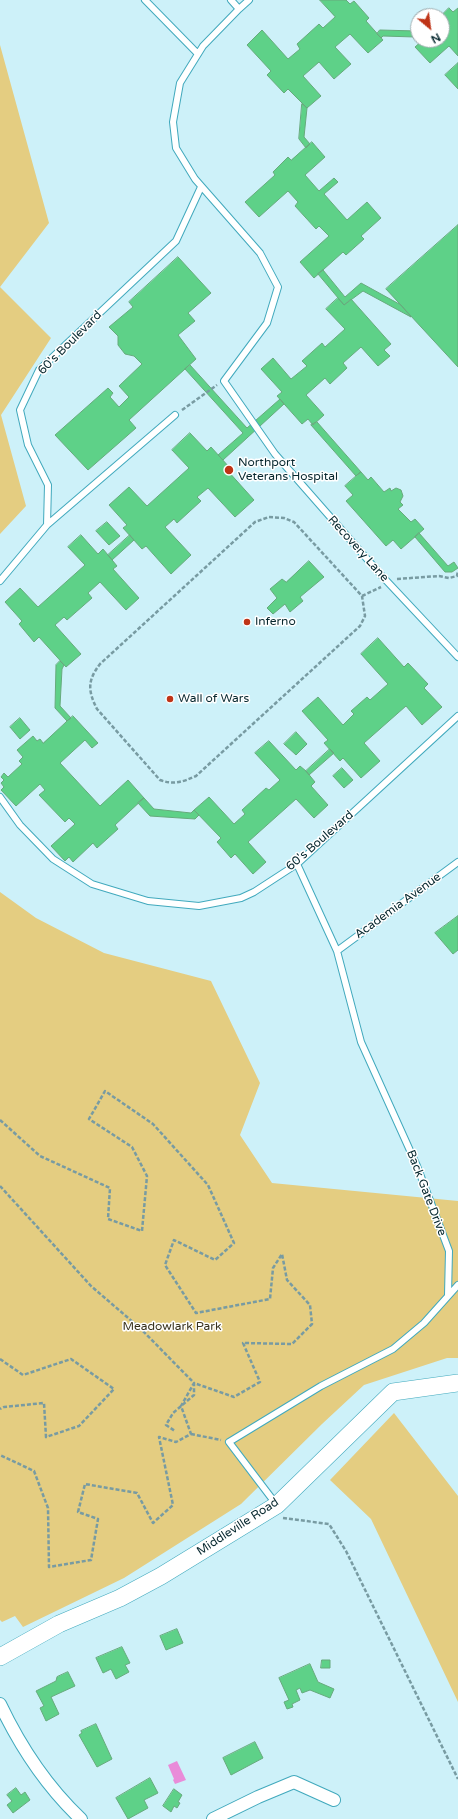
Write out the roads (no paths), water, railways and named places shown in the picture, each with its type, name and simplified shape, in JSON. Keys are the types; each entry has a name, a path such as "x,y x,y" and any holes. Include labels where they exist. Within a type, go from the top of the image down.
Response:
{"street":[{"name":"Middleville Road","path":"0,1657 59,1624 120,1598 161,1576 277,1505 393,1392 458,1383"},
{"path":"0,1704 30,1759 65,1804 81,1819"},
{"path":"213,1819 258,1797 294,1782 334,1800"}],"lane":[{"path":"145,0 198,54"},
{"path":"231,0 239,9"},
{"path":"201,187 176,148 174,122 180,83 203,46 249,0"},
{"name":"Recovery Lane","path":"201,187 260,253 278,287 267,323 224,380 262,437 389,583 458,657"},
{"name":"60's Boulevard","path":"47,525 48,485 28,445 20,410 39,370 176,241 201,187"},
{"path":"0,581 47,525 175,415"},
{"name":"60's Boulevard","path":"0,797 20,825 53,859 92,884 148,901 199,906 241,898 254,892 297,864 458,716"},
{"name":"Academia Avenue","path":"337,950 458,862"},
{"name":"Back Gate Drive","path":"297,864 337,950 361,1042 417,1166 448,1251 448,1295"},
{"path":"277,1505 229,1442 321,1386 393,1349 424,1323 458,1285"}],"place":[{"name":"Northport Veterans Hospital","path":"229,470"},
{"name":"Inferno","path":"247,622"},
{"name":"Wall of Wars","path":"170,699"}],"park label":[{"name":"Meadowlark Park","path":"172,1327"}]}
